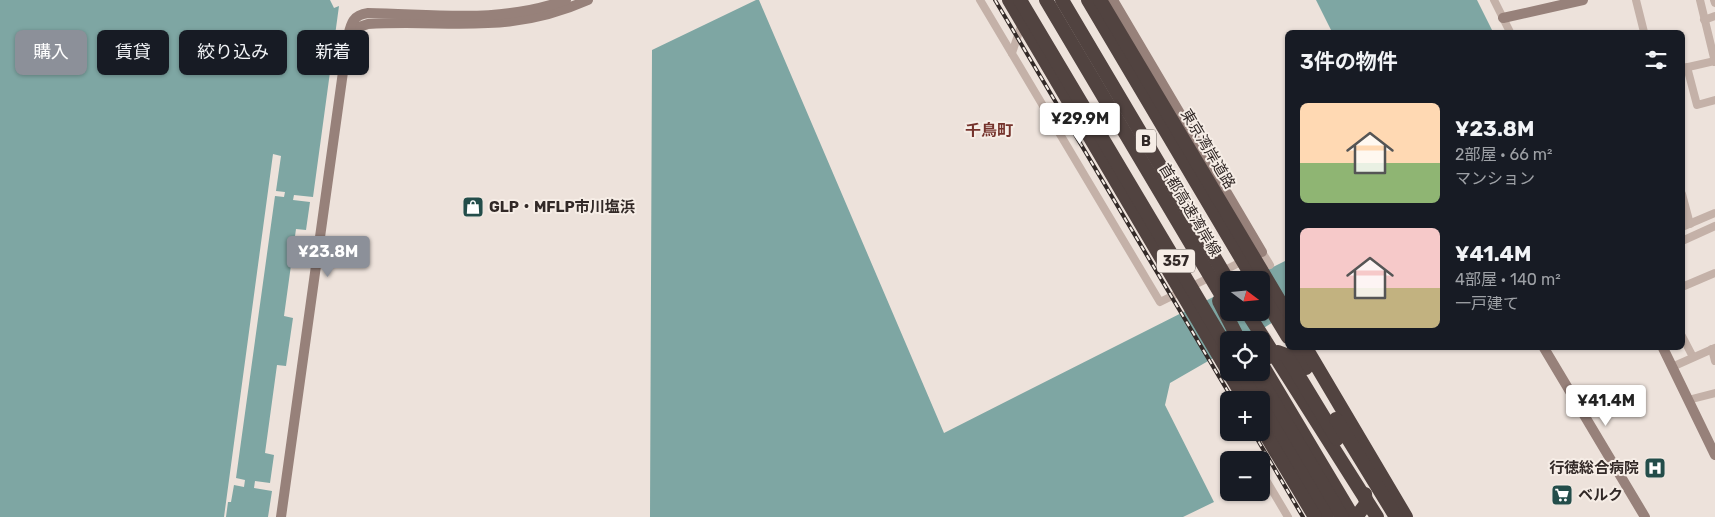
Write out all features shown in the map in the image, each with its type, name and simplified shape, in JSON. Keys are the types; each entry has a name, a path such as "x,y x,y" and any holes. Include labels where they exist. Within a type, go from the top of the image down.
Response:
{"highway":[{"name":"357","path":"1009,0 1118,175 1174,259 1220,336"},
{"name":"357","path":"1030,0 1067,64 1070,82 1118,175 1241,391"},
{"name":"首都高速湾岸線","path":"1030,0 1220,293"},
{"name":"首都高速湾岸線","path":"1062,0 1222,271"},
{"path":"1079,0 1158,118"},
{"name":"東京湾岸道路","path":"1088,0 1158,118 1180,143 1285,310"},
{"name":"東京湾岸道路","path":"1100,0 1180,143 1248,271"},
{"path":"1174,259 1196,308 1220,350"},
{"path":"1242,261 1251,271"},
{"path":"1212,279 1222,310 1234,331"},
{"path":"1270,297 1285,320"},
{"path":"1270,308 1285,332"},
{"path":"1253,321 1377,517"},
{"path":"1295,350 1396,517"},
{"path":"1305,350 1385,479 1406,517"},
{"path":"1270,357 1278,352 1286,355 1349,459 1367,497 1364,510 1356,517"},
{"path":"1270,377 1352,517"},
{"path":"1261,381 1328,515"},
{"path":"1270,416 1328,515"},
{"path":"1270,439 1328,515"}],"street":[{"path":"281,517 348,36 353,21 358,16 492,25 518,22 564,2 588,0"},
{"path":"980,0 1160,302 1262,252"},
{"path":"1113,0 1270,265"},
{"path":"1494,0 1509,30"},
{"path":"1503,18 1583,0"},
{"path":"1636,0 1644,30"},
{"path":"1700,0 1715,61 1685,68 1697,105 1715,100"},
{"path":"1704,20 1715,16"},
{"path":"1012,53 1022,23"},
{"path":"1686,225 1715,213"},
{"path":"1685,240 1715,226"},
{"path":"1685,287 1715,273"},
{"path":"1685,342 1693,357"},
{"path":"1672,367 1714,349 1715,361"},
{"path":"1548,350 1645,517"},
{"path":"1663,350 1688,400 1711,438 1715,455"},
{"path":"1688,400 1715,393"},
{"path":"1270,487 1288,517"}],"water":[{"path":"0,0 330,0 334,8 339,6 336,30 297,30 297,75 330,75 313,197 294,195 293,200 310,202 306,230 296,229 284,316 293,318 286,366 277,365 265,453 274,455 270,483 255,481 254,488 272,491 268,517 0,517"},
{"path":"756,0 759,0 944,433 1220,294 1220,321 1270,321 1270,271 1265,271 1285,261 1285,314 1259,331 1220,331 1220,354 1170,383 1165,405 1214,502 1183,517 650,517 652,50"},
{"path":"1316,0 1477,0 1492,30 1331,30"}],"pier":[{"path":"273,154 281,156 276,191 285,192 284,197 275,196 236,478 245,480 244,487 234,485 231,502 228,502 226,517 224,517"}],"railway":[{"path":"995,0 1228,391"},
{"path":"1258,441 1303,517"}],"place":[{"name":"GLP・MFLP市川塩浜","path":"473,207"},
{"name":"行徳総合病院","path":"1655,468"},
{"name":"ベルク","path":"1562,495"}],"district":[{"name":"千鳥町","path":"989,130"}]}
